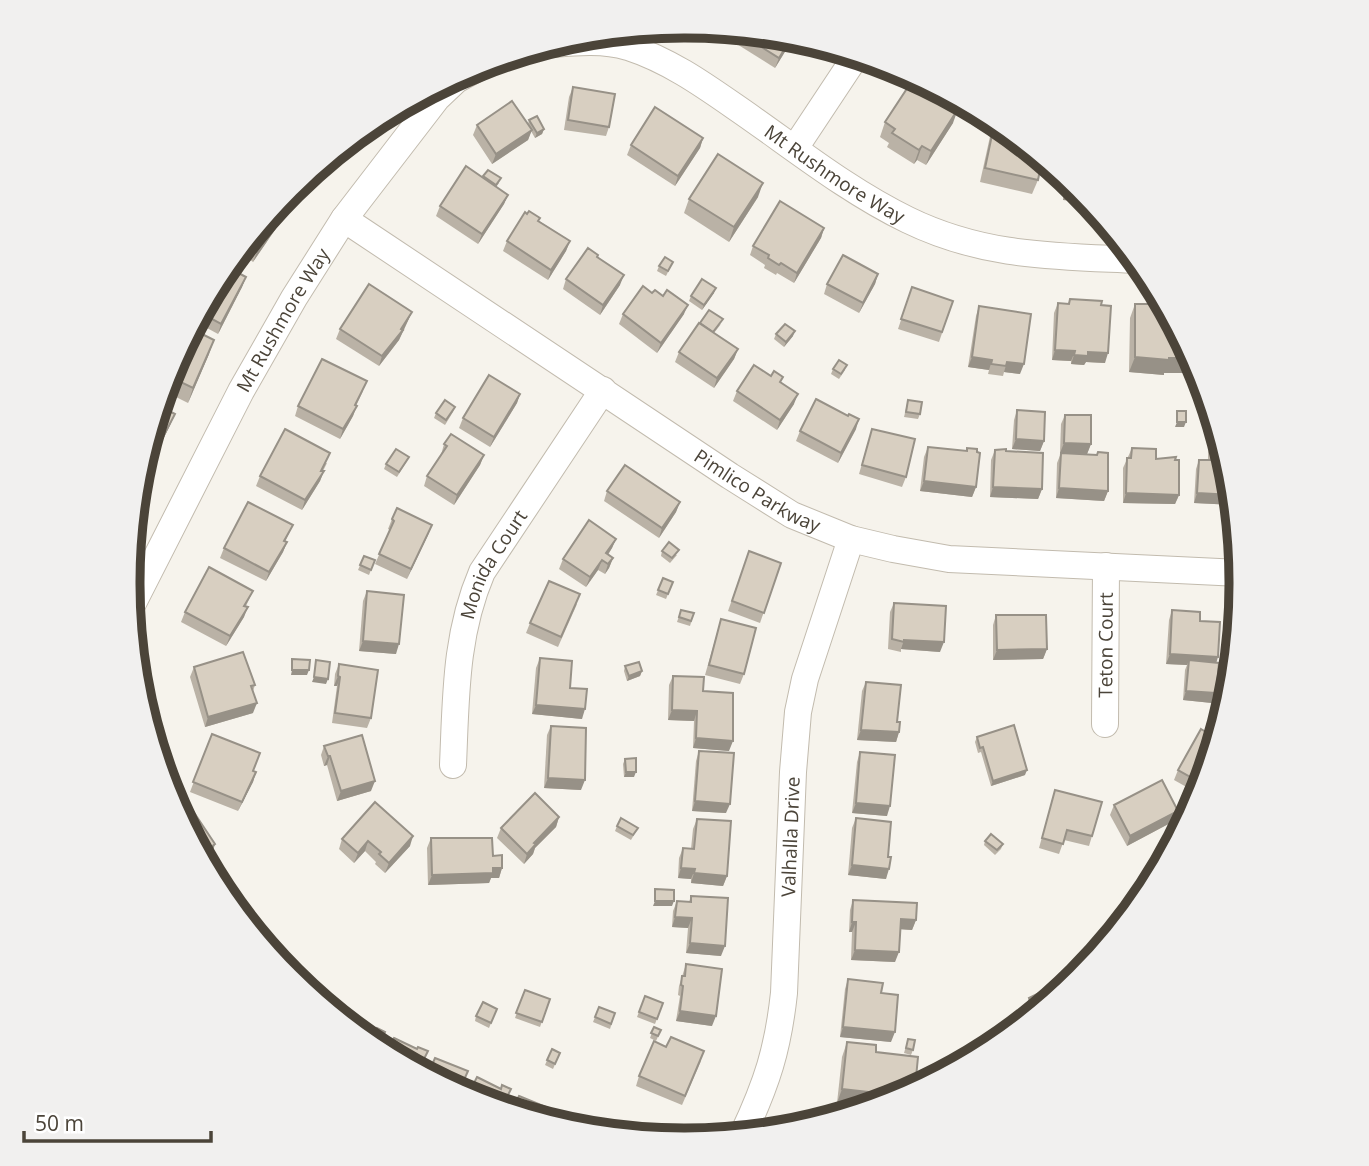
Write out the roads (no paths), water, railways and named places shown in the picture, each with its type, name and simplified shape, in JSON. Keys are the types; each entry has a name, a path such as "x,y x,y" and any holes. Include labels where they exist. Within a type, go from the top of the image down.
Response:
{"street":[{"name":"Mt Rushmore Way","path":"609,44 625,46 658,58 692,77 861,194 908,220 961,241 1000,251 1121,259"},
{"path":"795,148 851,64"},
{"name":"Mt Rushmore Way","path":"140,589 241,391 294,298 344,219 436,99"},
{"name":"Pimlico Parkway","path":"344,219 730,476 792,515 851,539 949,559 1229,572"},
{"name":"Monida Court","path":"453,765 456,676 470,600 482,572 603,390"},
{"name":"Valhalla Drive","path":"756,1123 780,1027 784,993 792,786 798,712 805,679 851,539"},
{"name":"Teton Court","path":"1105,724 1106,566"}]}
